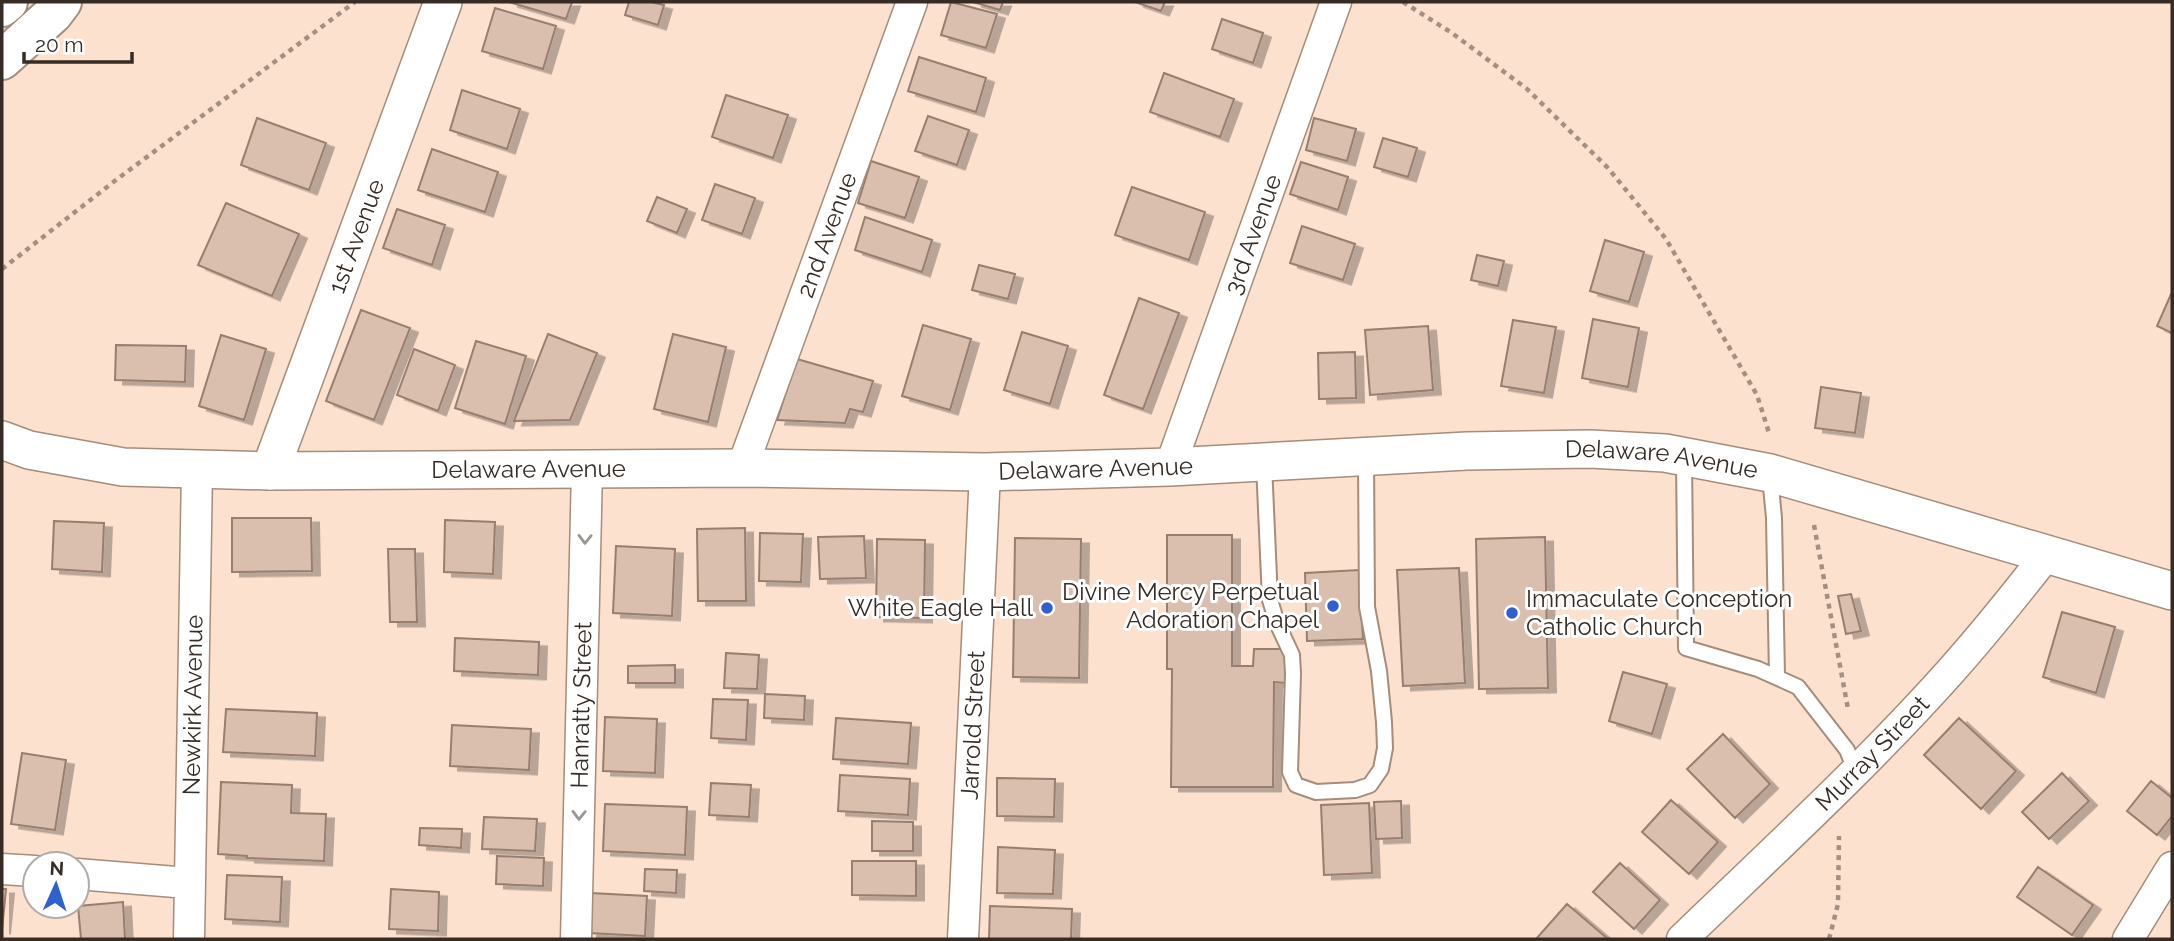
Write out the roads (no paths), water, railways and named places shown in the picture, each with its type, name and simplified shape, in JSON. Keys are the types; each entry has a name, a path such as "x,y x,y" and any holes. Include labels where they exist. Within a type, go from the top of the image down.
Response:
{"main road":[{"path":"2,7 8,2"},
{"path":"2,60 53,15 62,2"}],"street":[{"name":"1st Avenue","path":"270,471 443,2"},
{"name":"2nd Avenue","path":"742,468 912,2"},
{"name":"3rd Avenue","path":"1170,467 1336,2"},
{"name":"Delaware Avenue","path":"2,440 29,450 123,467 270,471 742,468 985,472 1170,467 1467,451 1590,449 1684,456 1770,473 2172,591"},
{"name":"Newkirk Avenue","path":"189,939 197,470"},
{"name":"Hanratty Street","path":"576,939 587,470"},
{"name":"Jarrold Street","path":"963,939 985,472"},
{"name":"Murray Street","path":"1682,939 1855,771 1948,674 2001,614 2048,553"},
{"path":"2128,939 2172,867"},
{"path":"2,869 21,870"},
{"path":"91,875 188,883"}],"lane":[{"path":"1684,456 1686,648 1758,669 1798,687 1847,750 1855,771"},
{"path":"1264,462 1270,600 1292,655 1290,772 1296,785 1316,792 1355,790 1370,785 1381,769 1385,748 1378,671 1367,607 1366,457"},
{"path":"1770,473 1774,518 1777,677"}],"place":[{"name":"Divine Mercy Perpetual Adoration Chapel","path":"1333,606"},
{"name":"White Eagle Hall","path":"1047,608"},
{"name":"Immaculate Conception Catholic Church","path":"1512,613"}]}
